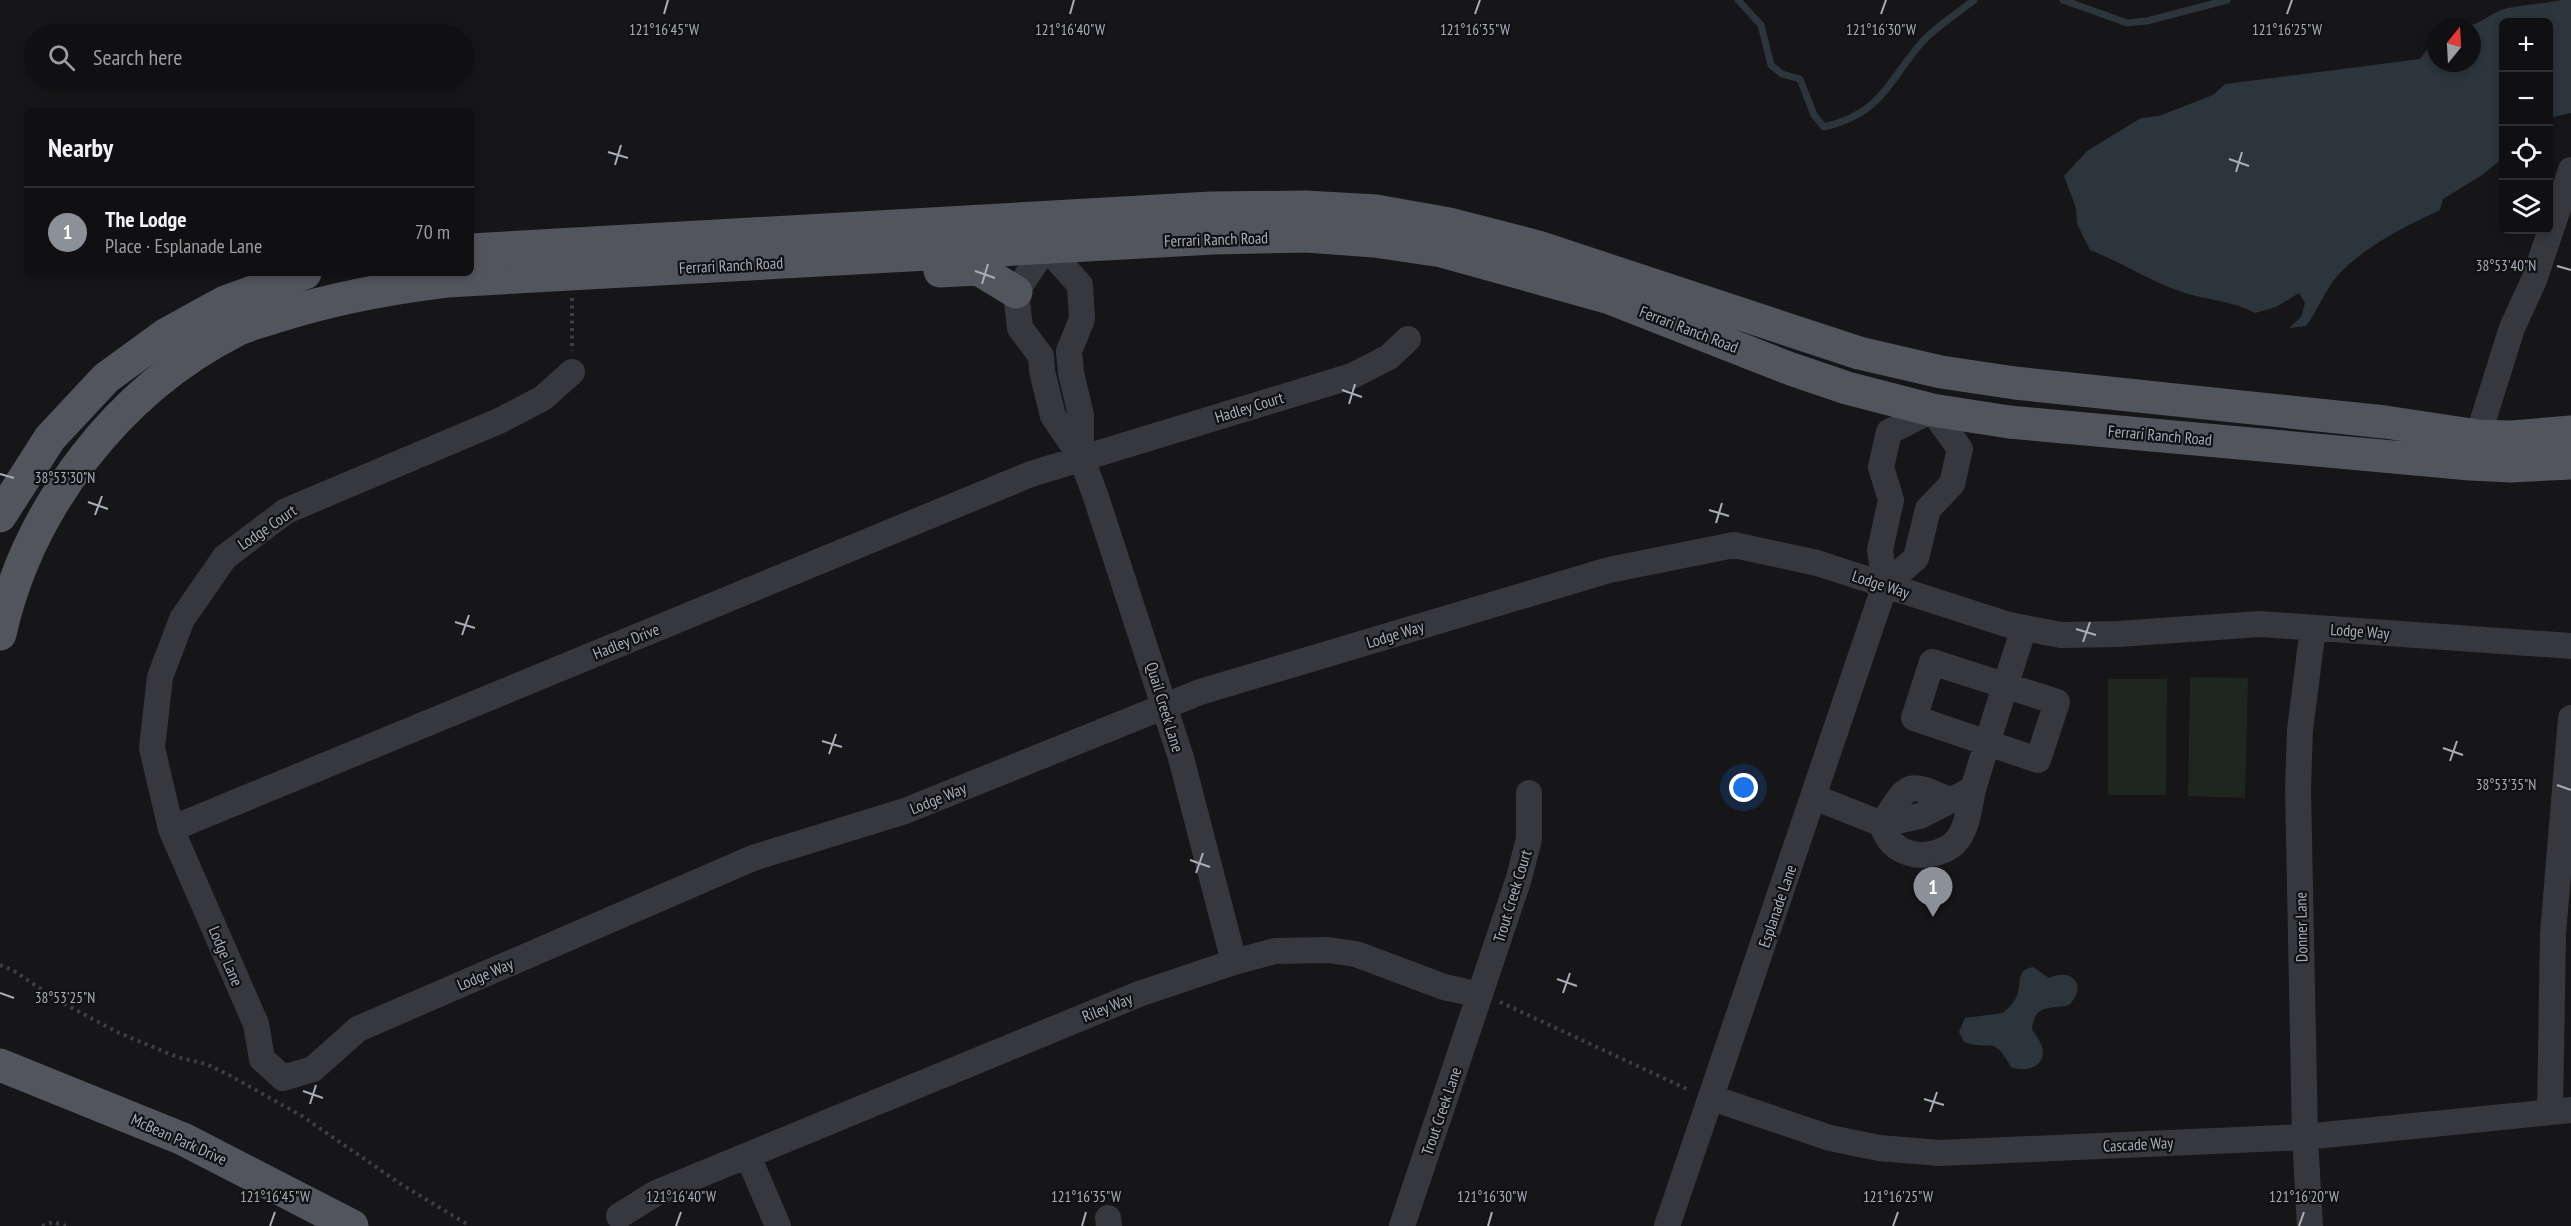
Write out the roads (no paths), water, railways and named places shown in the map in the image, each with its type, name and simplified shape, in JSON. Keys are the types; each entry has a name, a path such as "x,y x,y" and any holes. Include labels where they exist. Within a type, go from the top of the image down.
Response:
{"main road":[{"name":"Ferrari Ranch Road","path":"0,634 8,597 35,535 82,460 127,409 182,363 237,330 327,301 379,289 447,281 720,265 1044,233 1258,207 1376,211 1449,224 1538,247 1859,353 1941,372 2015,383 2385,422 2478,436 2512,437 2571,432"},
{"name":"Ferrari Ranch Road","path":"474,250 1044,233 1213,238 1306,236 1374,241 1442,250 1530,273 1607,297 1791,369 1847,388 1932,410 2009,422 2419,459 2511,466 2571,463"},
{"path":"720,265 848,274 978,269 1016,292"},
{"path":"0,516 50,438 106,378 165,335 225,302 297,276"},
{"path":"1932,410 1941,372"},
{"path":"2419,459 2464,448 2478,436"},
{"name":"McBean Park Drive","path":"0,1065 183,1139 352,1226"}],"street":[{"path":"2478,436 2509,337 2534,280 2571,170"},
{"path":"1044,233 1080,285 1082,319 1069,351 1071,373 1081,415 1081,457 1053,416 1042,371 1041,356 1020,328 1016,292 1044,233"},
{"name":"Hadley Court","path":"1081,457 1352,376 1389,357 1408,339"},
{"path":"1041,356 1069,351"},
{"name":"Lodge Court","path":"171,829 152,748 160,677 182,619 225,556 286,511 499,421 543,398 572,372"},
{"path":"1885,585 1916,558 1928,509 1952,484 1960,449 1932,410 1889,432 1881,467 1892,500 1928,509"},
{"name":"Quail Creek Lane","path":"1081,457 1181,758 1234,962"},
{"name":"Hadley Drive","path":"171,829 1031,474 1081,457"},
{"name":"Esplanade Lane","path":"1667,1226 1885,585 1880,550 1892,500"},
{"name":"Lodge Way","path":"283,1078 313,1069 358,1029 753,858 905,811 1200,693 1609,570 1734,544 1817,563 2024,628 2061,635 2118,634 2260,624 2571,646"},
{"path":"1882,824 1887,840 1904,852 1922,856 1943,850 1958,841 1966,824 1973,789 2024,628"},
{"name":"Donner Lane","path":"2310,1226 2305,1137 2298,788 2301,730 2313,628"},
{"path":"1932,662 2006,686 2057,702 2038,760 1914,718 1932,662"},
{"path":"2561,1110 2553,934 2571,718"},
{"path":"1814,796 1882,824 1920,816 1973,789"},
{"name":"Trout Creek Court","path":"1480,995 1520,878 1529,839 1528,793"},
{"name":"Lodge Lane","path":"171,829 256,1024 262,1059 283,1078"},
{"name":"Riley Way","path":"618,1216 656,1193 1139,994 1234,962 1275,951 1337,951 1356,954 1444,987 1480,995"},
{"name":"Trout Creek Lane","path":"1402,1226 1480,995"},
{"name":"Cascade Way","path":"1712,1098 1830,1138 1879,1148 1940,1153 2305,1137 2561,1110"},
{"path":"748,1156 778,1226"}],"waterway":[{"path":"1738,0 1761,25 1771,65 1782,74 1800,79 1814,115 1824,127 1844,121 1872,104 1923,41 1974,0"},
{"path":"2063,0 2127,23 2147,21 2227,0"}],"place":[{"name":"The Lodge","path":"1933,917"}]}
